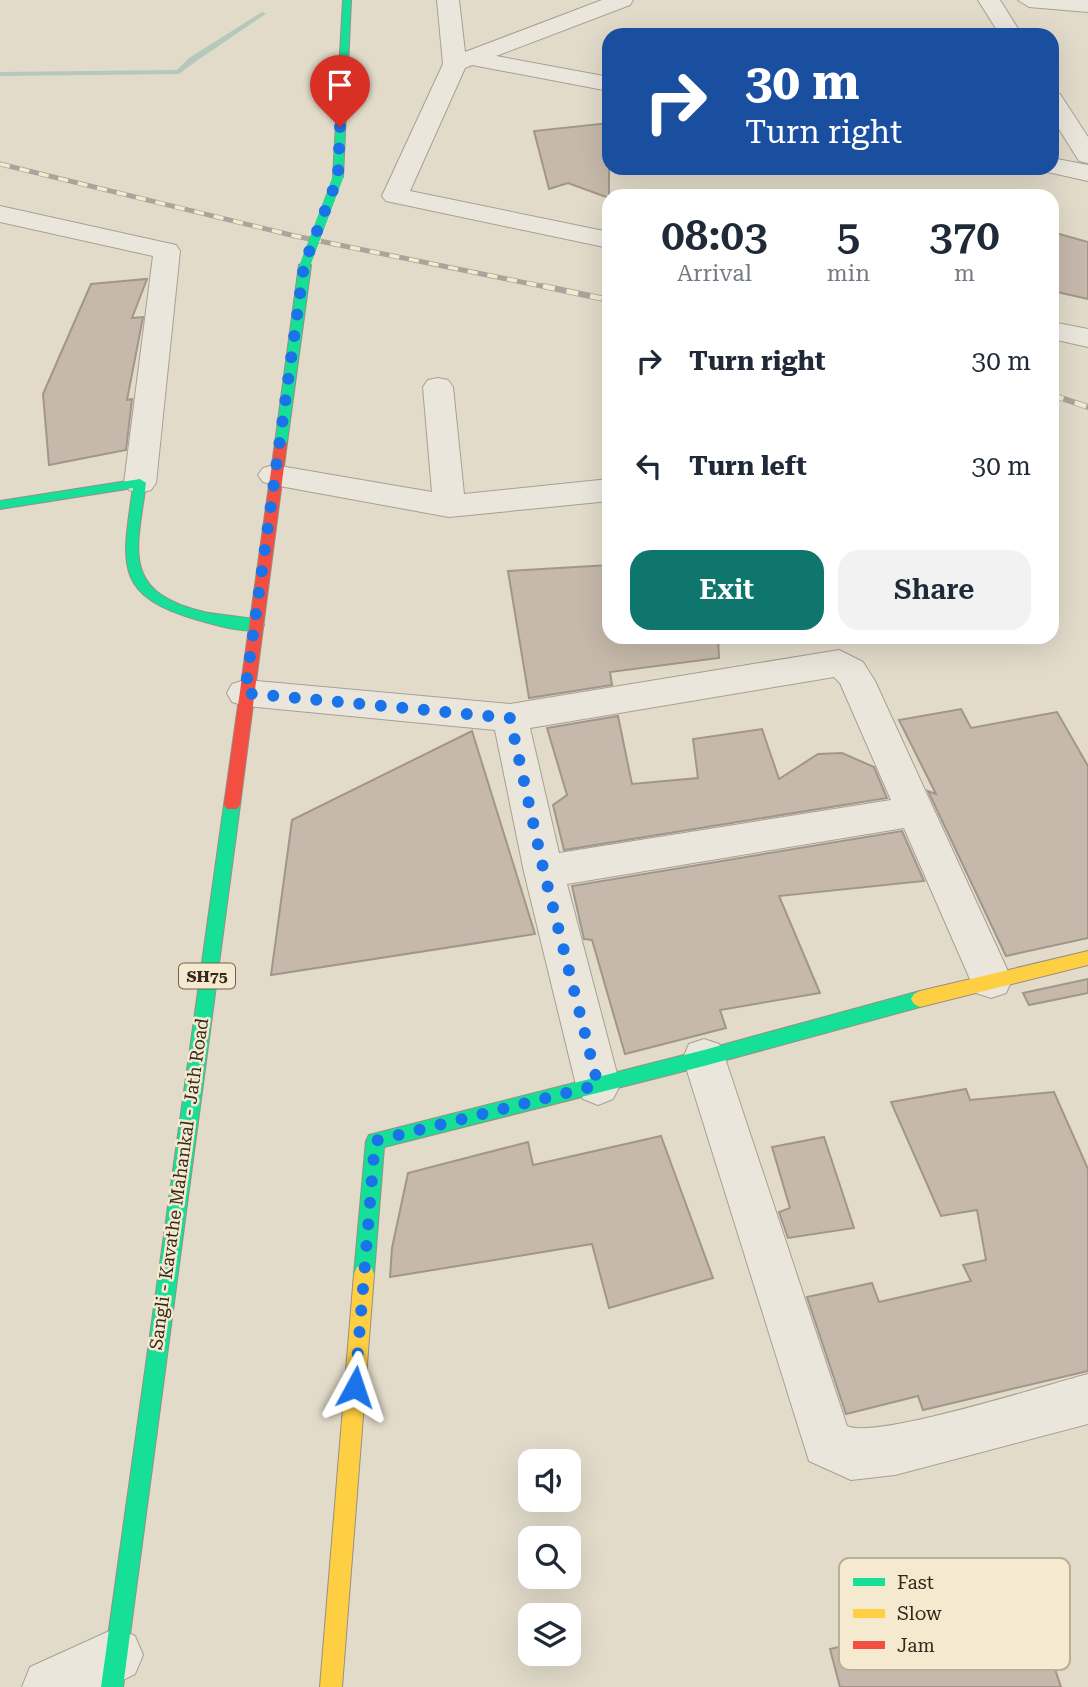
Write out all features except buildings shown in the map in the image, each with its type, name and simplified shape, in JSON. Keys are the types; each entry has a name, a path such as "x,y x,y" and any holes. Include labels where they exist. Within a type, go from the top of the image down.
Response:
{"main road":[{"name":"Sangli - Kavathe Mahankal - Jath Road","path":"114,1671 304,265 338,177 347,0"},
{"path":"0,505 140,483 133,551 136,576 142,585 149,593 185,611 221,622 257,625"},
{"path":"331,1687 375,1141 704,1058 990,980 1088,958"}],"street":[{"path":"448,0 462,61 395,196 602,239"},
{"path":"462,61 622,0"},
{"path":"989,0 1007,28"},
{"path":"1030,0 1088,5"},
{"path":"462,61 602,83"},
{"path":"1059,110 1088,156"},
{"path":"1059,167 1088,173"},
{"path":"0,214 167,251 140,483"},
{"path":"1059,332 1088,338"},
{"path":"438,387 449,506"},
{"path":"274,475 449,506 602,491"},
{"path":"245,693 510,718 839,663 851,671 857,681 990,980"},
{"path":"510,718 544,872 598,1085"},
{"path":"544,872 916,811"},
{"path":"704,1058 827,1443 851,1455 895,1450 1088,1399"},
{"path":"50,1687 114,1671"}],"waterway":[{"path":"0,74 179,72 192,60 262,14"}],"railway":[{"path":"0,164 295,236 551,288"},
{"path":"543,286 602,299"},
{"path":"1059,397 1088,407"}],"traffic: fast":[{"path":"338,177 347,0"},
{"path":"305,265 338,177"},
{"path":"281,443 305,265"},
{"path":"0,505 140,483 131,544 132,564 138,580 150,593 183,611 223,621 257,625"},
{"path":"112,1687 232,805"},
{"path":"364,1274 375,1141 704,1058 920,999"}],"traffic: slow":[{"path":"920,999 1088,958"},
{"path":"331,1687 364,1274"}],"traffic: jam":[{"path":"232,805 281,443"}],"route":[{"path":"340,127 338,177 304,265 274,475 257,625 245,693 510,718 544,872 598,1085 375,1141 355,1387"}]}
